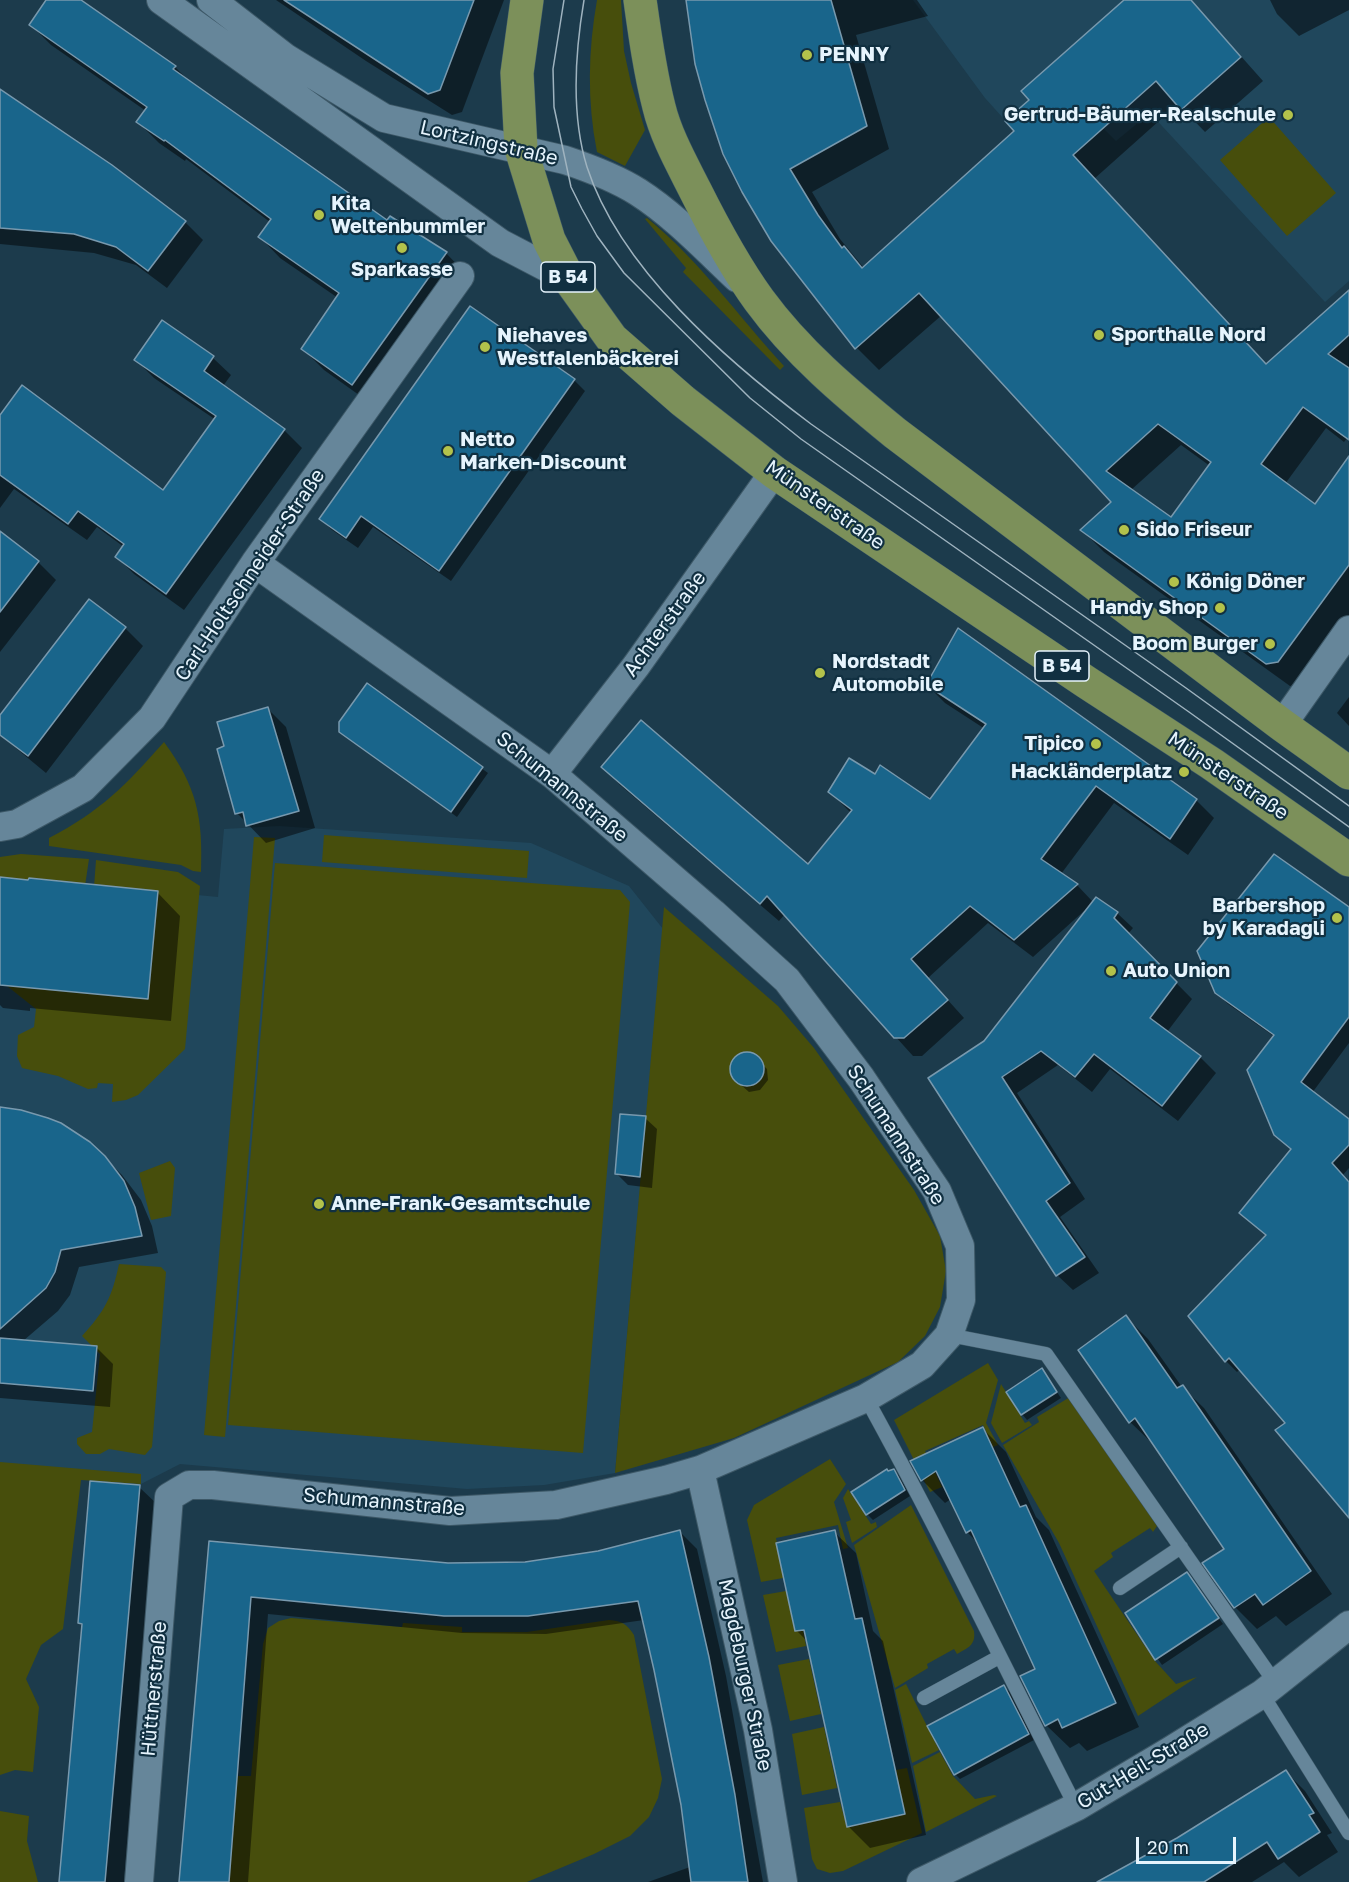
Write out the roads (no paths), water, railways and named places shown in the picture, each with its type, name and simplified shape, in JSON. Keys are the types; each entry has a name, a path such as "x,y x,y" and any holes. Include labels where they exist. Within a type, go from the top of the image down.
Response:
{"main road":[{"name":"Münsterstraße","path":"527,0 517,73 521,150 549,240 569,279 612,339 683,401 774,472 1212,764 1349,860"},
{"path":"640,0 648,60 659,110 670,137 713,226 758,298 779,325 836,384 896,433 1282,725 1349,773"}],"street":[{"path":"161,0 500,243 569,279"},
{"name":"Lortzingstraße","path":"211,0 286,58 384,118 587,168 635,190 669,216 758,298"},
{"name":"Carl-Holtschneider-Straße","path":"0,827 17,824 83,788 152,718 255,563 460,276"},
{"name":"Achterstraße","path":"552,774 636,666 774,472"},
{"name":"Schumannstraße","path":"169,1497 189,1485 213,1485 450,1511 533,1507 556,1505 700,1470 866,1398 922,1365 949,1335 961,1300 960,1246 937,1191 861,1078 787,980 552,774 255,563"},
{"path":"1282,725 1349,630"},
{"name":"Magdeburger Straße","path":"700,1470 758,1730 783,1882"},
{"name":"Hüttnerstraße","path":"139,1882 169,1497"},
{"name":"Gut-Heil-Straße","path":"921,1882 1076,1807 1269,1689 1349,1625"}],"lane":[{"path":"949,1335 1046,1354 1181,1547 1269,1689 1349,1833"},
{"path":"866,1398 919,1494 1076,1807"},
{"path":"1120,1588 1181,1547"},
{"path":"924,1698 999,1657"}],"tram line":[{"path":"564,0 553,69 554,107 571,187 597,236 624,273 750,398 801,439 1349,827"},
{"path":"584,0 578,41 576,84 579,126 587,167 603,205 624,241 650,277 680,310 745,372 811,424 1186,688 1349,806"}],"place":[{"name":"PENNY","path":"807,55"},
{"name":"Gertrud-Bäumer-Realschule","path":"1288,115"},
{"name":"Kita Weltenbummler","path":"319,215"},
{"name":"Sparkasse","path":"402,248"},
{"name":"Sporthalle Nord","path":"1099,335"},
{"name":"Niehaves Westfalenbäckerei","path":"485,347"},
{"name":"Netto Marken-Discount","path":"448,451"},
{"name":"Sido Friseur","path":"1124,530"},
{"name":"König Döner","path":"1174,582"},
{"name":"Handy Shop","path":"1220,608"},
{"name":"Boom Burger","path":"1270,644"},
{"name":"Nordstadt Automobile","path":"820,673"},
{"name":"Tipico","path":"1096,744"},
{"name":"Hackländerplatz","path":"1184,772"},
{"name":"Barbershop by Karadagli","path":"1337,918"},
{"name":"Auto Union","path":"1111,971"},
{"name":"Anne-Frank-Gesamtschule","path":"319,1204"}]}
